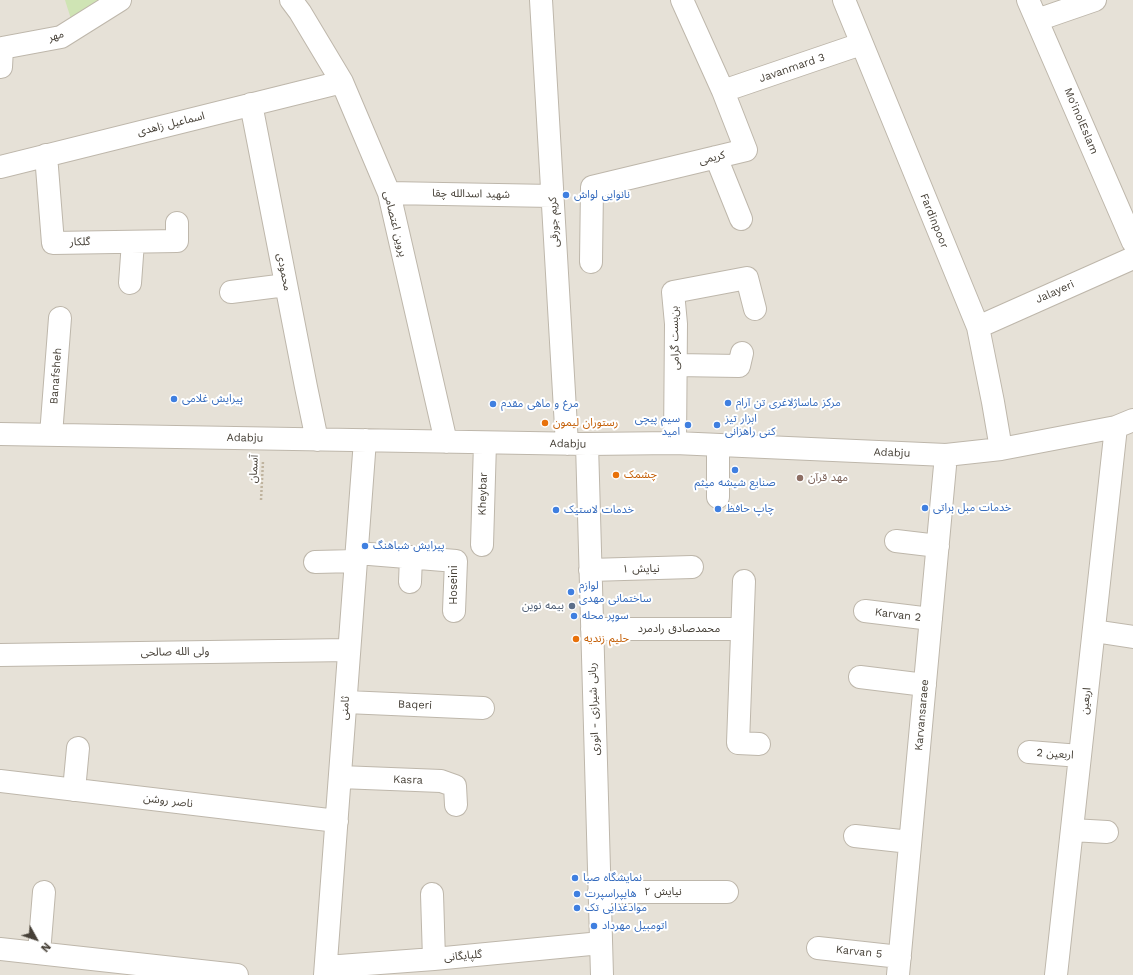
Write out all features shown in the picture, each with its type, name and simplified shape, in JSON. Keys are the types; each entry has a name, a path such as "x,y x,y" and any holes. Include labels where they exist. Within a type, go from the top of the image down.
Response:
{"street":[{"name":"مهر","path":"1,67 2,48 61,37 120,0"},
{"name":"پروین اعتصامی","path":"291,0 300,12 342,82 389,193 446,442"},
{"name":"کریم جورقی","path":"541,0 552,196 577,444"},
{"name":"کریمی","path":"591,262 592,187 746,150 723,91 682,0"},
{"name":"Fardinpoor","path":"844,0 978,327 1001,449"},
{"name":"Mo'inolEslam","path":"1028,0 1133,242"},
{"path":"1037,20 1095,0"},
{"name":"Javanmard 3","path":"723,91 862,44"},
{"name":"اسماعیل زاهدی","path":"0,167 342,82"},
{"name":"محمودی","path":"251,104 317,440"},
{"name":"گلکار","path":"46,155 53,243 177,240 177,223"},
{"path":"716,157 741,219"},
{"name":"شهید اسدالله چقا","path":"389,193 552,196"},
{"path":"130,283 133,242"},
{"name":"Jalayeri","path":"978,327 1133,258"},
{"name":"بن‌بست گرامی","path":"675,443 676,324 673,292 747,278 755,309"},
{"path":"231,292 286,285"},
{"name":"Banafsheh","path":"52,435 60,318"},
{"path":"676,365 739,366 742,353"},
{"name":"Adabju","path":"0,434 577,444 675,443 946,455 1001,449 1124,423"},
{"name":"اربعین","path":"1056,975 1094,631 1124,423"},
{"name":"ثامنی","path":"326,971 365,440"},
{"name":"Kheybar","path":"482,545 485,442"},
{"name":"ربانی شیرازی - انوری","path":"577,444 590,570 602,975"},
{"path":"718,446 718,497"},
{"name":"Karvansaraee","path":"899,966 946,455"},
{"path":"896,541 938,546"},
{"name":"Hoseini","path":"315,562 356,557 456,561 454,611"},
{"path":"410,582 411,558"},
{"name":"نیایش ۱","path":"590,570 692,567"},
{"path":"744,581 738,743 759,744"},
{"name":"Karvan 2","path":"865,611 931,619"},
{"name":"محمدصادق رادمرد","path":"592,629 742,629"},
{"path":"1094,631 1133,637"},
{"name":"ولی الله صالحی","path":"0,655 349,650"},
{"path":"860,677 925,685"},
{"name":"Baqeri","path":"346,702 483,708"},
{"path":"74,790 78,748"},
{"name":"اربعین 2","path":"1029,752 1080,756"},
{"name":"Kasra","path":"340,777 441,781 455,786 456,805"},
{"name":"ناصر روشن","path":"0,781 337,821"},
{"path":"1072,830 1107,832"},
{"path":"855,836 910,842"},
{"path":"39,953 44,892"},
{"name":"نیایش ۲","path":"599,892 727,892"},
{"path":"432,894 434,958"},
{"name":"گلپایگانی","path":"326,971 434,958 601,943"},
{"name":"Karvan 5","path":"818,948 899,966"},
{"path":"0,949 237,975"}],"path":[{"name":"آسمان","path":"261,500 264,439"}],"shaded area":[{"path":"0,0 1133,0 1133,975 0,975"}],"green space":[{"path":"65,0 104,0 71,19"}],"place":[{"name":"نانوایی لواش","path":"566,195"},
{"name":"پیرایش غلامی","path":"174,399"},
{"name":"مرکز ماساژلاغری تن آرام","path":"728,403"},
{"name":"مرغ و ماهی مقدم","path":"493,404"},
{"name":"رستوران لیمون","path":"545,423"},
{"name":"سیم پیچی امید","path":"688,425"},
{"name":"ابزار تیز کنی راهزانی","path":"717,425"},
{"name":"صنایع شیشه میثم","path":"735,470"},
{"name":"چشمک","path":"616,475"},
{"name":"مهد قرآن","path":"800,478"},
{"name":"خدمات مبل براتی","path":"925,508"},
{"name":"چاپ حافظ","path":"718,509"},
{"name":"خدمات لاستیک","path":"556,510"},
{"name":"پیرایش شباهنگ","path":"365,546"},
{"name":"لوازم ساختمانی مهدی","path":"571,592"},
{"name":"بیمه نوین","path":"572,606"},
{"name":"سوپر محله","path":"574,616"},
{"name":"حلیم زندیه","path":"576,639"},
{"name":"نمایشگاه صبا","path":"575,878"},
{"name":"هایپراسپرت","path":"577,894"},
{"name":"موادغذایی تک","path":"577,908"},
{"name":"اتومبیل مهرداد","path":"594,926"}]}
